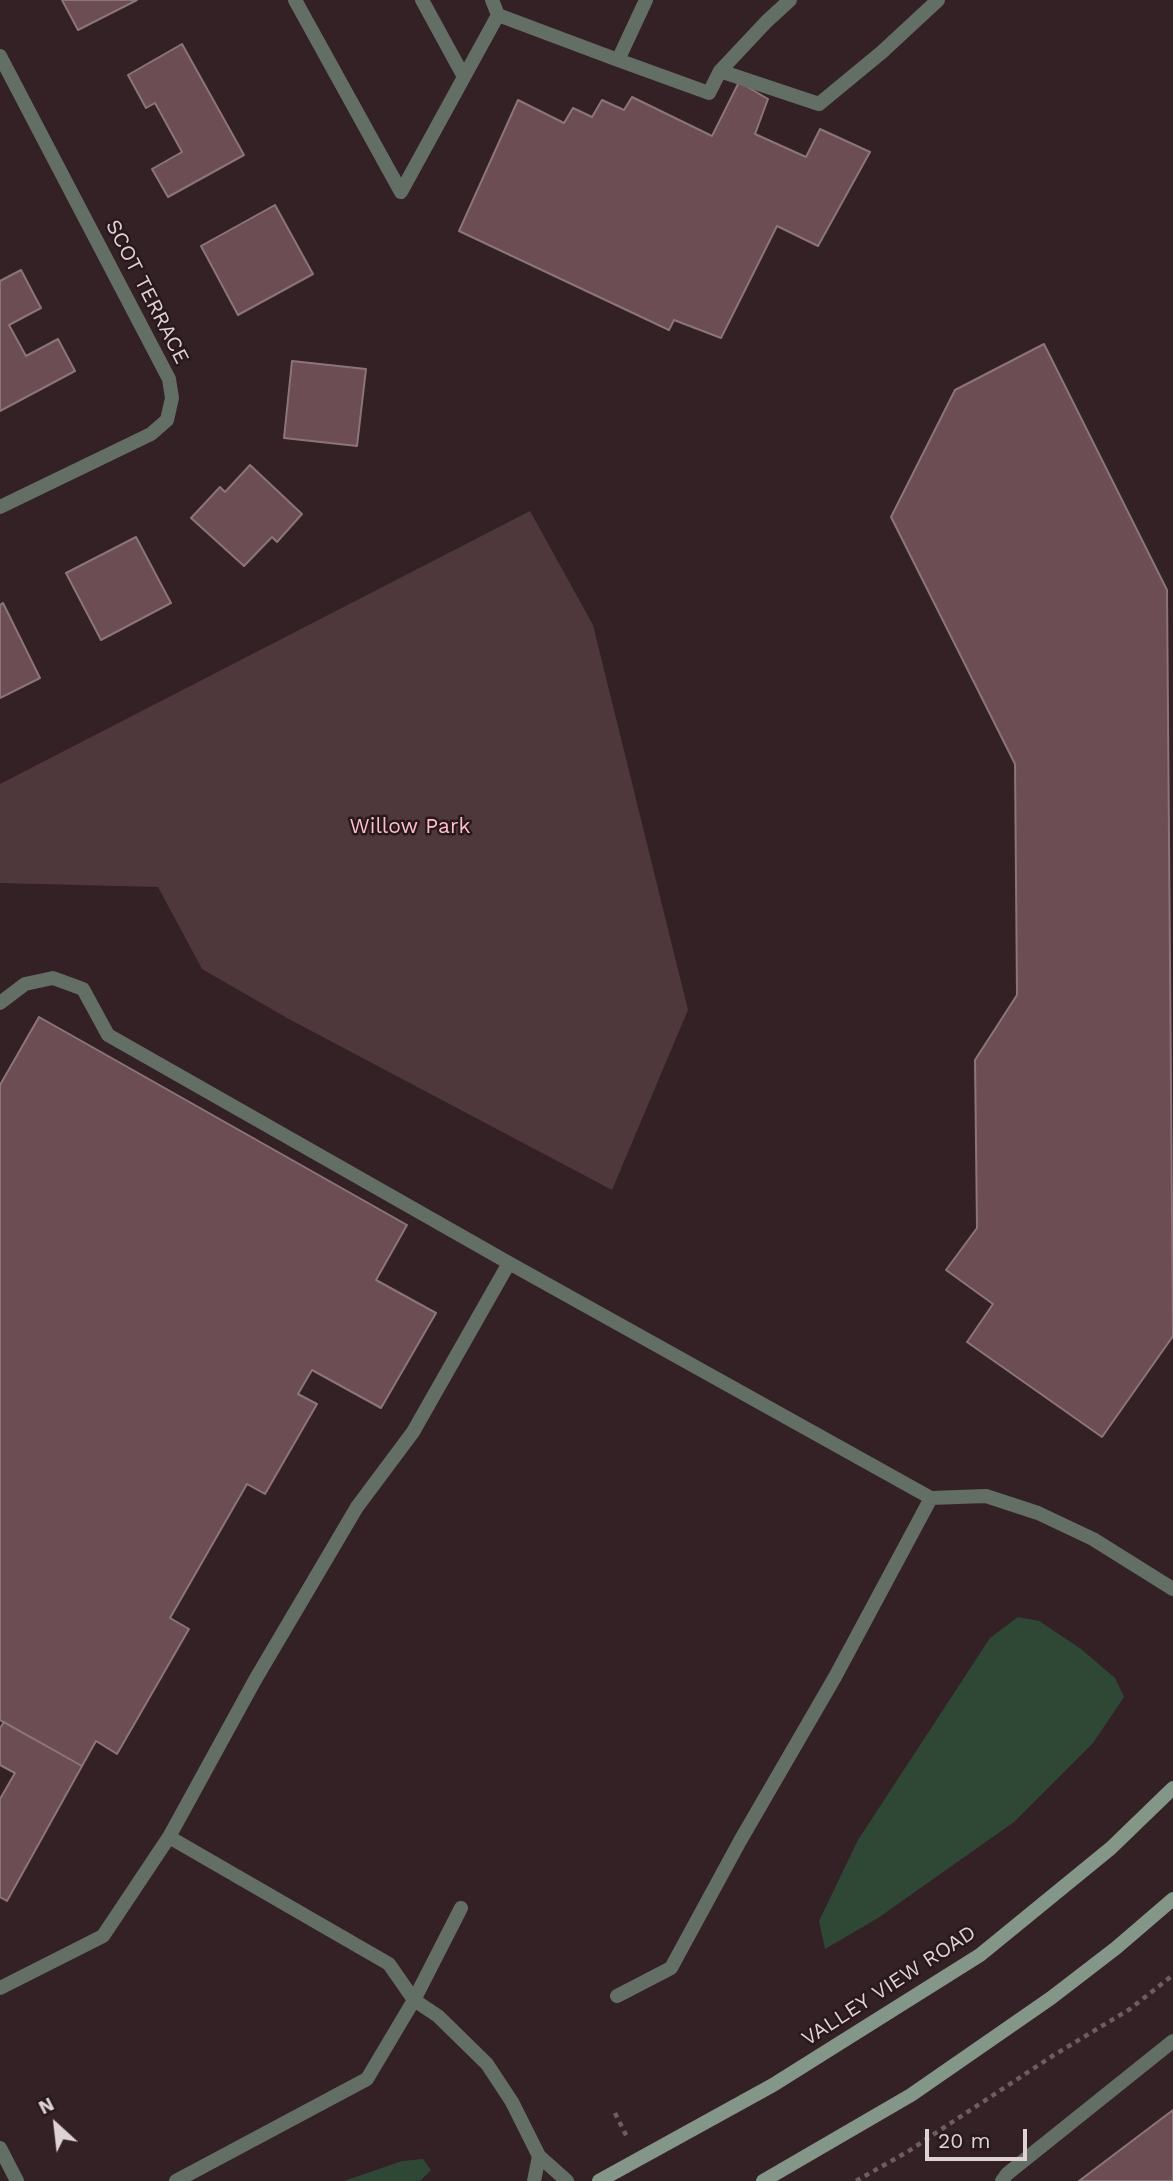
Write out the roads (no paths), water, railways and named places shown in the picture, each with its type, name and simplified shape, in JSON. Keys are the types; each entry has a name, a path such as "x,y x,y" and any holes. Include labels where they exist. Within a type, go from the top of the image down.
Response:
{"main road":[{"name":"VALLEY VIEW ROAD","path":"599,2181 773,2085 980,1955 1111,1848 1173,1788"},
{"path":"763,2181 911,2095 1051,1998 1116,1948 1173,1899"}],"street":[{"path":"295,0 401,192 498,15"},
{"path":"422,0 464,78"},
{"path":"492,0 498,15 709,93 720,71 790,0"},
{"path":"618,60 646,0"},
{"path":"720,71 819,104 882,52 938,0"},
{"name":"SCOT TERRACE","path":"0,57 169,379 172,398 166,420 150,434 0,507"},
{"path":"0,1003 25,984 53,978 83,989 108,1035 509,1264 931,1497 986,1496 1038,1513 1093,1539 1173,1589"},
{"path":"0,1987 103,1936 169,1837 255,1680 357,1507 413,1432 509,1264"},
{"path":"617,1996 671,1968 740,1841 835,1677 931,1497"},
{"path":"169,1837 389,1964 414,2000 438,2016 487,2064 512,2102 539,2156 567,2181"},
{"path":"176,2181 367,2079 414,2000 461,1909"},
{"path":"1002,2181 1007,2174 1173,2041"},
{"path":"0,2148 17,2181"},
{"path":"534,2181 539,2156"}],"park label":[{"name":"Willow Park","path":"410,827"}]}
